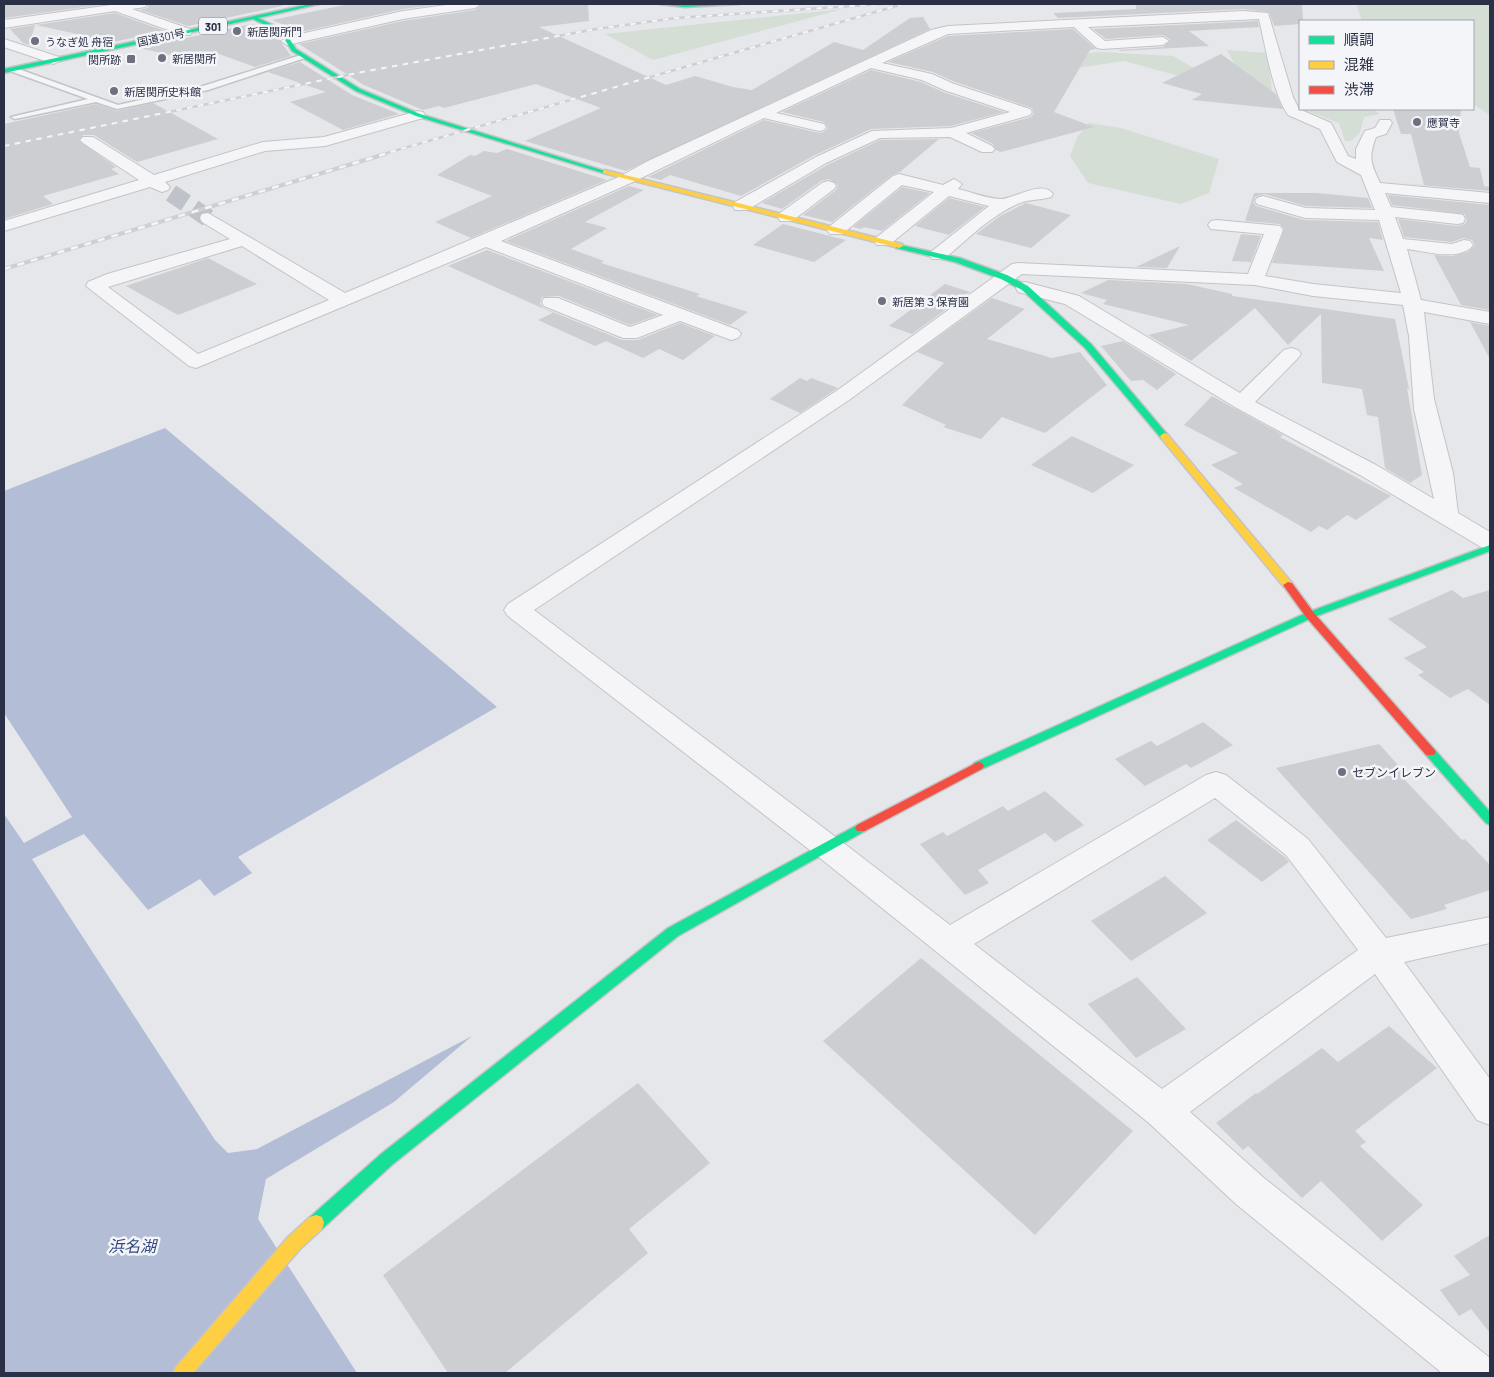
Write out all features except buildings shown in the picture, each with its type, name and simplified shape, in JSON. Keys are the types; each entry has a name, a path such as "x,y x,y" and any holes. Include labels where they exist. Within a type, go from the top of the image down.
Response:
{"main road":[{"name":"国道301号","path":"9,70 317,4"},
{"path":"661,4 685,6 737,4"},
{"path":"254,18 282,31 295,50 358,90 418,115 627,179 938,255 1014,283 1088,346 1286,582 1310,615 1490,820"},
{"path":"182,1373 294,1243 358,1185 387,1159 673,932 826,846 974,768 1310,615 1490,548"}],"street":[{"path":"103,4 186,32"},
{"path":"4,24 141,4"},
{"path":"405,4 424,12"},
{"path":"295,50 424,12 475,4"},
{"path":"6,10 36,20"},
{"path":"244,240 113,278 95,286 196,362 486,241 627,179 652,165 871,64 920,39 948,30 1243,15 1264,16 1294,103 1295,114 1329,128 1342,159 1363,168 1368,173 1395,243 1407,278 1417,327 1425,410 1446,489 1446,514"},
{"path":"1136,21 1175,50"},
{"path":"295,50 413,24"},
{"path":"1078,24 1102,44 1163,41"},
{"path":"5,44 54,60"},
{"path":"871,64 927,77 1024,112"},
{"path":"741,206 821,160 877,134 952,132 1024,112 1034,97"},
{"path":"764,114 819,127"},
{"path":"4,226 263,147 325,141 418,115"},
{"path":"1363,168 1364,149 1370,134 1380,131 1385,123"},
{"path":"952,132 987,149"},
{"path":"88,140 171,193"},
{"path":"836,230 899,179 950,187 1001,204"},
{"path":"786,217 828,186"},
{"path":"883,242 950,187"},
{"path":"1374,187 1490,198"},
{"path":"938,255 1001,204 1030,193 1045,194"},
{"path":"1263,201 1305,213 1384,213 1457,219"},
{"path":"208,218 343,300"},
{"path":"1217,225 1274,230 1255,280"},
{"path":"486,241 731,334"},
{"path":"1395,243 1454,250 1464,245"},
{"path":"1130,273 1141,257"},
{"path":"1476,1373 1250,1191 1162,1111 826,846 517,610 751,454 1014,283 1018,268 1255,280 1314,290 1412,302 1490,318"},
{"path":"592,282 552,302 630,334 679,315"},
{"path":"1014,283 1072,300 1242,403 1446,514 1490,542"},
{"path":"1242,403 1291,354"},
{"path":"948,943 1216,783 1297,847 1379,952 1490,1108"},
{"path":"1162,1111 1379,952 1490,930"}],"lane":[{"path":"9,70 117,108 173,96 295,50"},
{"path":"15,117 95,100"}],"shaded area":[{"path":"1356,4 1490,4 1490,115 1474,105 1474,20 1362,20"},
{"path":"843,9 653,60 605,34"},
{"path":"1227,50 1268,53 1272,92 1249,95 1124,61 1024,76 1011,62 1100,52 1173,56 1201,72 1239,72"},
{"path":"1305,110 1374,110 1380,114 1364,117 1360,133 1351,141 1345,141 1339,123"},
{"path":"1089,123 1121,128 1219,159 1209,193 1181,204 1088,183 1070,156 1078,136"}],"water":[{"name":"浜名湖","path":"165,428 497,707 238,857 252,873 214,896 200,879 148,910 84,834 32,859 215,1140 228,1153 257,1149 472,1036 394,1102 266,1179 258,1219 357,1373 4,1373 4,814 24,843 72,817 4,713 4,491"}],"tunnel":[{"path":"171,193 208,218"}],"railway":[{"path":"4,146 367,71 596,29 676,18 881,4"},
{"path":"380,155 903,4"},
{"path":"4,269 385,154"}],"traffic: fast":[{"path":"4,71 317,4"},
{"path":"661,4 685,6 737,4"},
{"path":"254,18 282,31 294,50 358,90 418,115 605,172"},
{"path":"899,246 957,260 1004,277 1025,288 1088,346 1164,436"},
{"path":"978,766 1310,615 1490,548"},
{"path":"1430,752 1490,820"},
{"path":"316,1223 387,1159 673,932 861,828"}],"traffic: slow":[{"path":"605,172 899,246"},
{"path":"1164,436 1288,585"},
{"path":"182,1373 294,1243 316,1223"}],"traffic: jam":[{"path":"1288,585 1310,615 1430,752"},
{"path":"861,828 978,766"}],"place":[{"name":"新居関所門","path":"237,31"},
{"name":"うなぎ処 舟宿","path":"35,41"},
{"name":"新居関所","path":"162,58"},
{"name":"関所跡","path":"131,59"},
{"name":"新居関所史料館","path":"114,91"},
{"name":"應賀寺","path":"1417,122"},
{"name":"新居第３保育園","path":"882,301"},
{"name":"セブンイレブン","path":"1342,772"}]}
